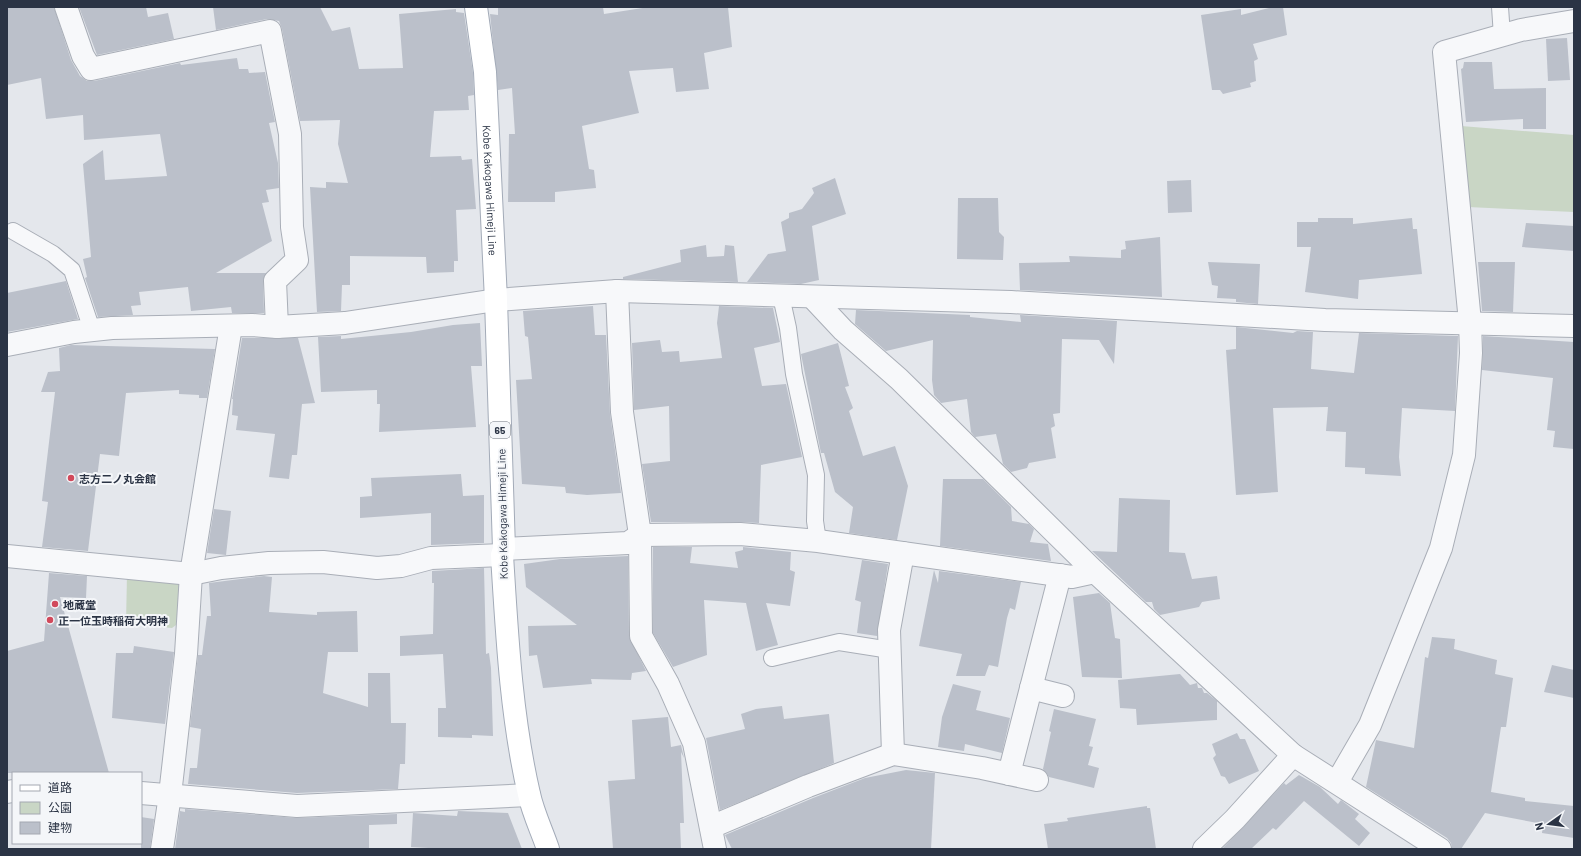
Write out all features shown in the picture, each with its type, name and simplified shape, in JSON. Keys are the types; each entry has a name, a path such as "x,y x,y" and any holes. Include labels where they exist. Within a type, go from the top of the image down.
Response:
{"main road":[{"name":"Kobe Kakogawa Himeji Line","path":"476,7 485,72 496,300 503,552 516,722 529,795 548,849"}],"street":[{"path":"66,7 83,56 92,69 270,31 290,134 292,227 297,260 275,281 277,327"},
{"path":"1337,782 1370,725 1441,548 1464,455 1471,353 1470,322 1444,52 1521,30 1574,21"},
{"path":"617,291 622,412 640,535 641,636 668,684 694,743 715,849"},
{"path":"7,345 92,330 177,326 252,325 277,327 345,323 496,300 617,291 813,298 901,298 1325,320 1470,322 1574,326"},
{"path":"813,298 843,330 899,379 1095,572 1293,755 1440,849"},
{"path":"162,849 170,795 186,654 191,574 232,326"},
{"path":"7,556 191,574 221,568 269,563 323,562 377,568 401,566 431,558 628,543 640,535 740,534 818,541 1072,577 1095,572"},
{"path":"893,754 889,630 903,553"},
{"path":"1009,774 1060,575"},
{"path":"1031,688 1063,696"},
{"path":"711,827 808,786 893,754 912,756 1037,780"},
{"path":"1204,849 1293,755"},
{"path":"142,793 297,806 529,795"}],"lane":[{"path":"1500,7 1502,36"},
{"path":"13,230 53,254 72,270 92,330"},
{"path":"781,296 788,328 794,374 816,475 815,521 818,541"},
{"path":"772,658 838,642 890,650"}],"green space":[{"path":"1461,126 1574,135 1574,212 1468,207"},
{"path":"127,574 172,578 180,585 176,625 172,628 126,624"}],"building":[{"path":"7,7 54,7 71,60 80,76 87,81 94,81 180,63 181,65 237,58 239,69 248,69 249,73 265,72 275,122 269,123 278,163 279,188 266,190 269,202 262,203 272,241 216,273 266,273 263,282 264,313 232,313 231,307 191,311 188,287 139,292 141,305 131,306 133,315 98,317 85,278 87,277 83,259 91,257 83,164 103,150 105,180 167,176 160,134 84,140 83,115 46,119 41,78 7,85"},
{"path":"79,7 146,7 148,17 168,13 174,39 97,55"},
{"path":"213,7 320,7 332,31 350,27 359,69 403,68 399,14 456,9 456,12 464,13 473,73 474,95 468,96 469,110 434,111 430,157 461,156 462,160 472,159 476,209 456,210 458,261 454,261 454,272 427,273 426,257 350,256 350,285 342,285 341,311 317,312 310,187 326,188 326,182 348,183 338,144 340,120 300,121 282,29 279,21 267,19 216,30"},
{"path":"498,7 603,7 604,14 649,7 728,7 732,47 704,53 709,89 676,92 673,68 629,71 639,113 582,126 589,169 594,170 596,188 555,192 555,202 508,202 509,134 515,134 512,88 498,90 490,14 498,15"},
{"path":"1273,7 1283,7 1287,35 1253,44 1258,59 1254,61 1256,81 1250,83 1251,87 1223,94 1220,90 1212,90 1201,15 1241,9 1241,15"},
{"path":"1567,38 1570,80 1548,81 1546,39"},
{"path":"1464,62 1492,62 1494,89 1546,88 1546,129 1523,129 1523,119 1466,122 1461,69 1463,68"},
{"path":"835,178 846,214 812,226 819,280 801,284 747,282 768,254 786,251 781,222 789,218 789,213 802,209 814,193 812,188"},
{"path":"1191,180 1192,212 1168,213 1167,181"},
{"path":"958,198 998,198 999,232 1004,237 1003,260 957,259"},
{"path":"1318,218 1353,218 1353,224 1412,218 1413,229 1417,229 1422,274 1359,280 1358,299 1305,292 1311,247 1297,247 1297,222 1318,222"},
{"path":"1526,223 1574,226 1574,251 1522,247"},
{"path":"1160,237 1162,297 1020,290 1019,263 1070,262 1069,256 1121,258 1121,250 1126,249 1125,241"},
{"path":"706,245 707,257 724,256 725,245 734,246 738,282 623,279 623,277 681,262 680,250"},
{"path":"1208,262 1260,264 1258,304 1236,302 1236,299 1217,298 1218,286 1212,285"},
{"path":"1478,262 1515,262 1513,312 1482,311"},
{"path":"66,281 78,319 7,332 7,293"},
{"path":"593,306 595,335 606,335 610,414 621,493 587,495 566,493 565,487 522,484 516,380 532,379 528,337 525,336 523,311"},
{"path":"719,306 773,308 780,342 754,348 762,386 786,384 802,457 761,465 759,523 651,522 642,464 670,461 669,406 634,410 632,343 660,340 662,352 679,351 680,362 722,358 717,323"},
{"path":"856,310 970,315 970,317 1021,322 1020,315 1117,321 1114,364 1099,340 1062,339 1060,413 1053,414 1055,426 1051,428 1056,458 1029,463 1027,468 1011,472 1003,464 996,434 975,437 971,432 967,399 941,403 934,395 932,380 933,340 886,351 855,324"},
{"path":"480,323 482,366 471,366 476,427 379,432 380,404 377,404 377,390 321,392 318,337 341,336 341,339"},
{"path":"1236,327 1293,333 1297,331 1313,332 1311,369 1354,373 1359,333 1458,336 1455,411 1402,408 1399,457 1401,476 1365,474 1365,468 1345,467 1346,432 1326,431 1328,407 1273,408 1278,492 1236,495 1226,350 1236,349"},
{"path":"1483,336 1574,342 1574,449 1553,447 1555,431 1547,430 1553,378 1482,370"},
{"path":"242,338 298,338 315,403 302,404 297,455 292,455 289,479 269,477 275,434 236,430 238,416 232,415 232,399"},
{"path":"838,343 849,386 845,387 853,408 849,411 863,456 895,446 908,486 897,540 849,533 853,507 835,492 824,453 821,453 801,354"},
{"path":"71,345 215,349 207,398 199,398 199,395 179,394 179,390 126,393 119,456 100,454 88,551 42,547 48,502 42,501 55,392 41,392 48,372 60,371 59,348"},
{"path":"461,474 463,496 484,495 484,543 431,545 431,513 360,518 360,497 372,496 371,478"},
{"path":"943,479 983,479 1011,507 1012,521 1029,524 1034,529 1030,542 1048,544 1051,561 940,546"},
{"path":"1119,498 1170,500 1169,552 1185,553 1192,579 1217,576 1220,599 1202,602 1199,607 1160,615 1154,609 1152,602 1146,602 1092,551 1117,552"},
{"path":"214,509 231,511 226,555 207,553"},
{"path":"653,547 692,547 690,563 738,568 735,552 743,550 743,547 791,552 790,570 795,572 790,606 766,603 778,645 756,651 746,603 704,600 707,655 673,667 653,633"},
{"path":"628,556 629,636 646,671 632,673 631,680 591,679 592,684 543,688 537,655 529,656 528,626 577,625 526,587 524,564 560,559"},
{"path":"862,560 888,564 877,636 857,633 861,602 855,600"},
{"path":"484,568 486,654 489,653 491,668 493,736 472,735 472,738 438,737 438,708 446,708 443,654 400,656 400,636 433,634 434,583 432,583 432,571"},
{"path":"934,570 938,583 939,571 1021,582 1015,610 1010,608 1007,618 998,667 989,665 985,676 956,676 962,654 919,646"},
{"path":"49,573 87,576 86,598 60,597 109,772 7,773 7,651 44,641"},
{"path":"264,576 272,577 269,612 317,615 317,612 357,611 358,652 328,652 323,693 368,707 368,673 390,673 391,723 406,723 405,764 400,764 398,789 297,793 188,784 190,768 197,768 201,729 190,727 198,655 202,655 207,616 211,616 209,583"},
{"path":"1099,593 1110,603 1115,638 1120,639 1122,678 1082,677 1073,597"},
{"path":"1432,637 1455,639 1454,649 1497,660 1495,674 1513,678 1506,727 1501,727 1491,792 1525,798 1525,801 1574,806 1574,838 1542,833 1543,824 1485,813 1461,849 1452,849 1451,843 1447,838 1366,787 1376,740 1414,748 1425,657 1428,658"},
{"path":"134,646 174,652 165,724 112,718 116,653 133,653"},
{"path":"1552,665 1574,670 1574,698 1544,692"},
{"path":"1180,674 1190,685 1197,683 1198,688 1202,688 1204,693 1207,693 1217,701 1217,720 1137,725 1136,709 1120,708 1118,680"},
{"path":"953,684 981,691 976,710 1010,718 1002,753 965,744 964,751 938,747 942,717"},
{"path":"782,706 784,719 829,714 834,763 720,810 706,738 745,729 741,714 756,709"},
{"path":"1054,709 1096,719 1089,746 1093,747 1088,765 1099,768 1094,788 1049,777 1043,769"},
{"path":"668,717 671,747 681,745 684,758 681,752 684,823 680,823 681,849 613,849 608,781 635,779 632,720"},
{"path":"1237,733 1240,739 1245,739 1259,771 1229,784 1225,777 1221,776 1213,758 1216,755 1212,744"},
{"path":"906,770 935,773 931,849 732,849 725,835 865,778"},
{"path":"1299,775 1320,787 1338,804 1341,800 1359,814 1355,819 1370,833 1359,846 1304,801 1276,830 1273,828 1251,849 1222,849 1284,783 1286,785"},
{"path":"1147,806 1147,808 1150,808 1156,849 1048,849 1044,824 1068,821 1067,818"},
{"path":"185,809 296,818 397,814 397,824 369,825 369,849 175,849 180,811 185,812"},
{"path":"458,811 508,813 522,849 446,849 411,847 413,813 457,816"},
{"path":"142,817 154,819 150,849 141,849"}],"place":[{"name":"志方二ノ丸会館","path":"71,478"},
{"name":"地蔵堂","path":"55,604"},
{"name":"正一位玉時稲荷大明神","path":"50,620"}]}
